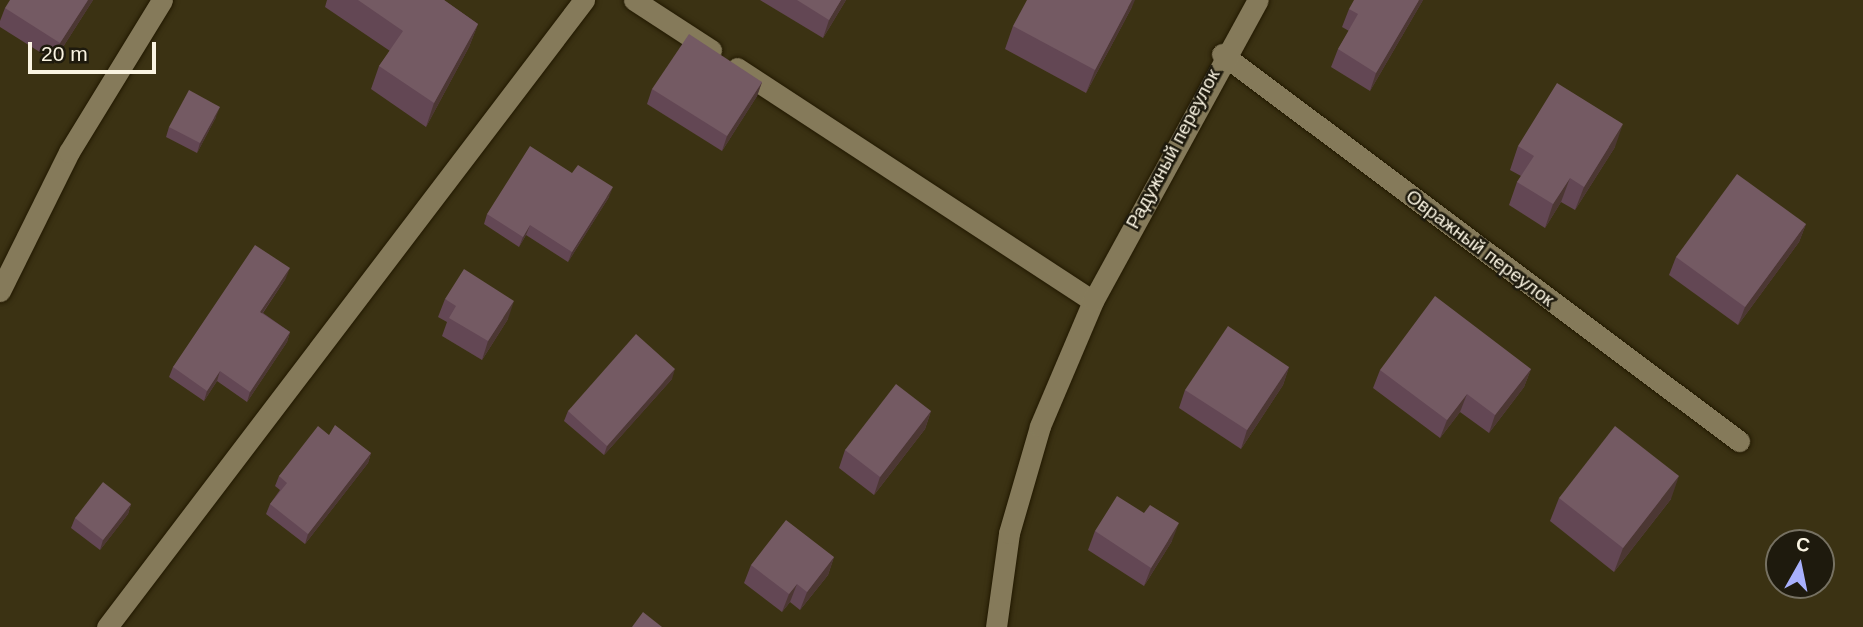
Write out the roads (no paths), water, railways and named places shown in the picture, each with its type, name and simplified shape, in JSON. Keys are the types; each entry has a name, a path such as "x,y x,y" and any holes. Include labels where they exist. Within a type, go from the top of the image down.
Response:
{"street":[{"path":"0,291 69,152 162,0"},
{"path":"107,627 584,0"},
{"path":"634,0 1093,301"},
{"name":"Радужный переулок","path":"996,627 1009,533 1040,426 1093,301 1223,54 1258,0"},
{"name":"Овражный переулок","path":"1223,54 1739,441"}]}
